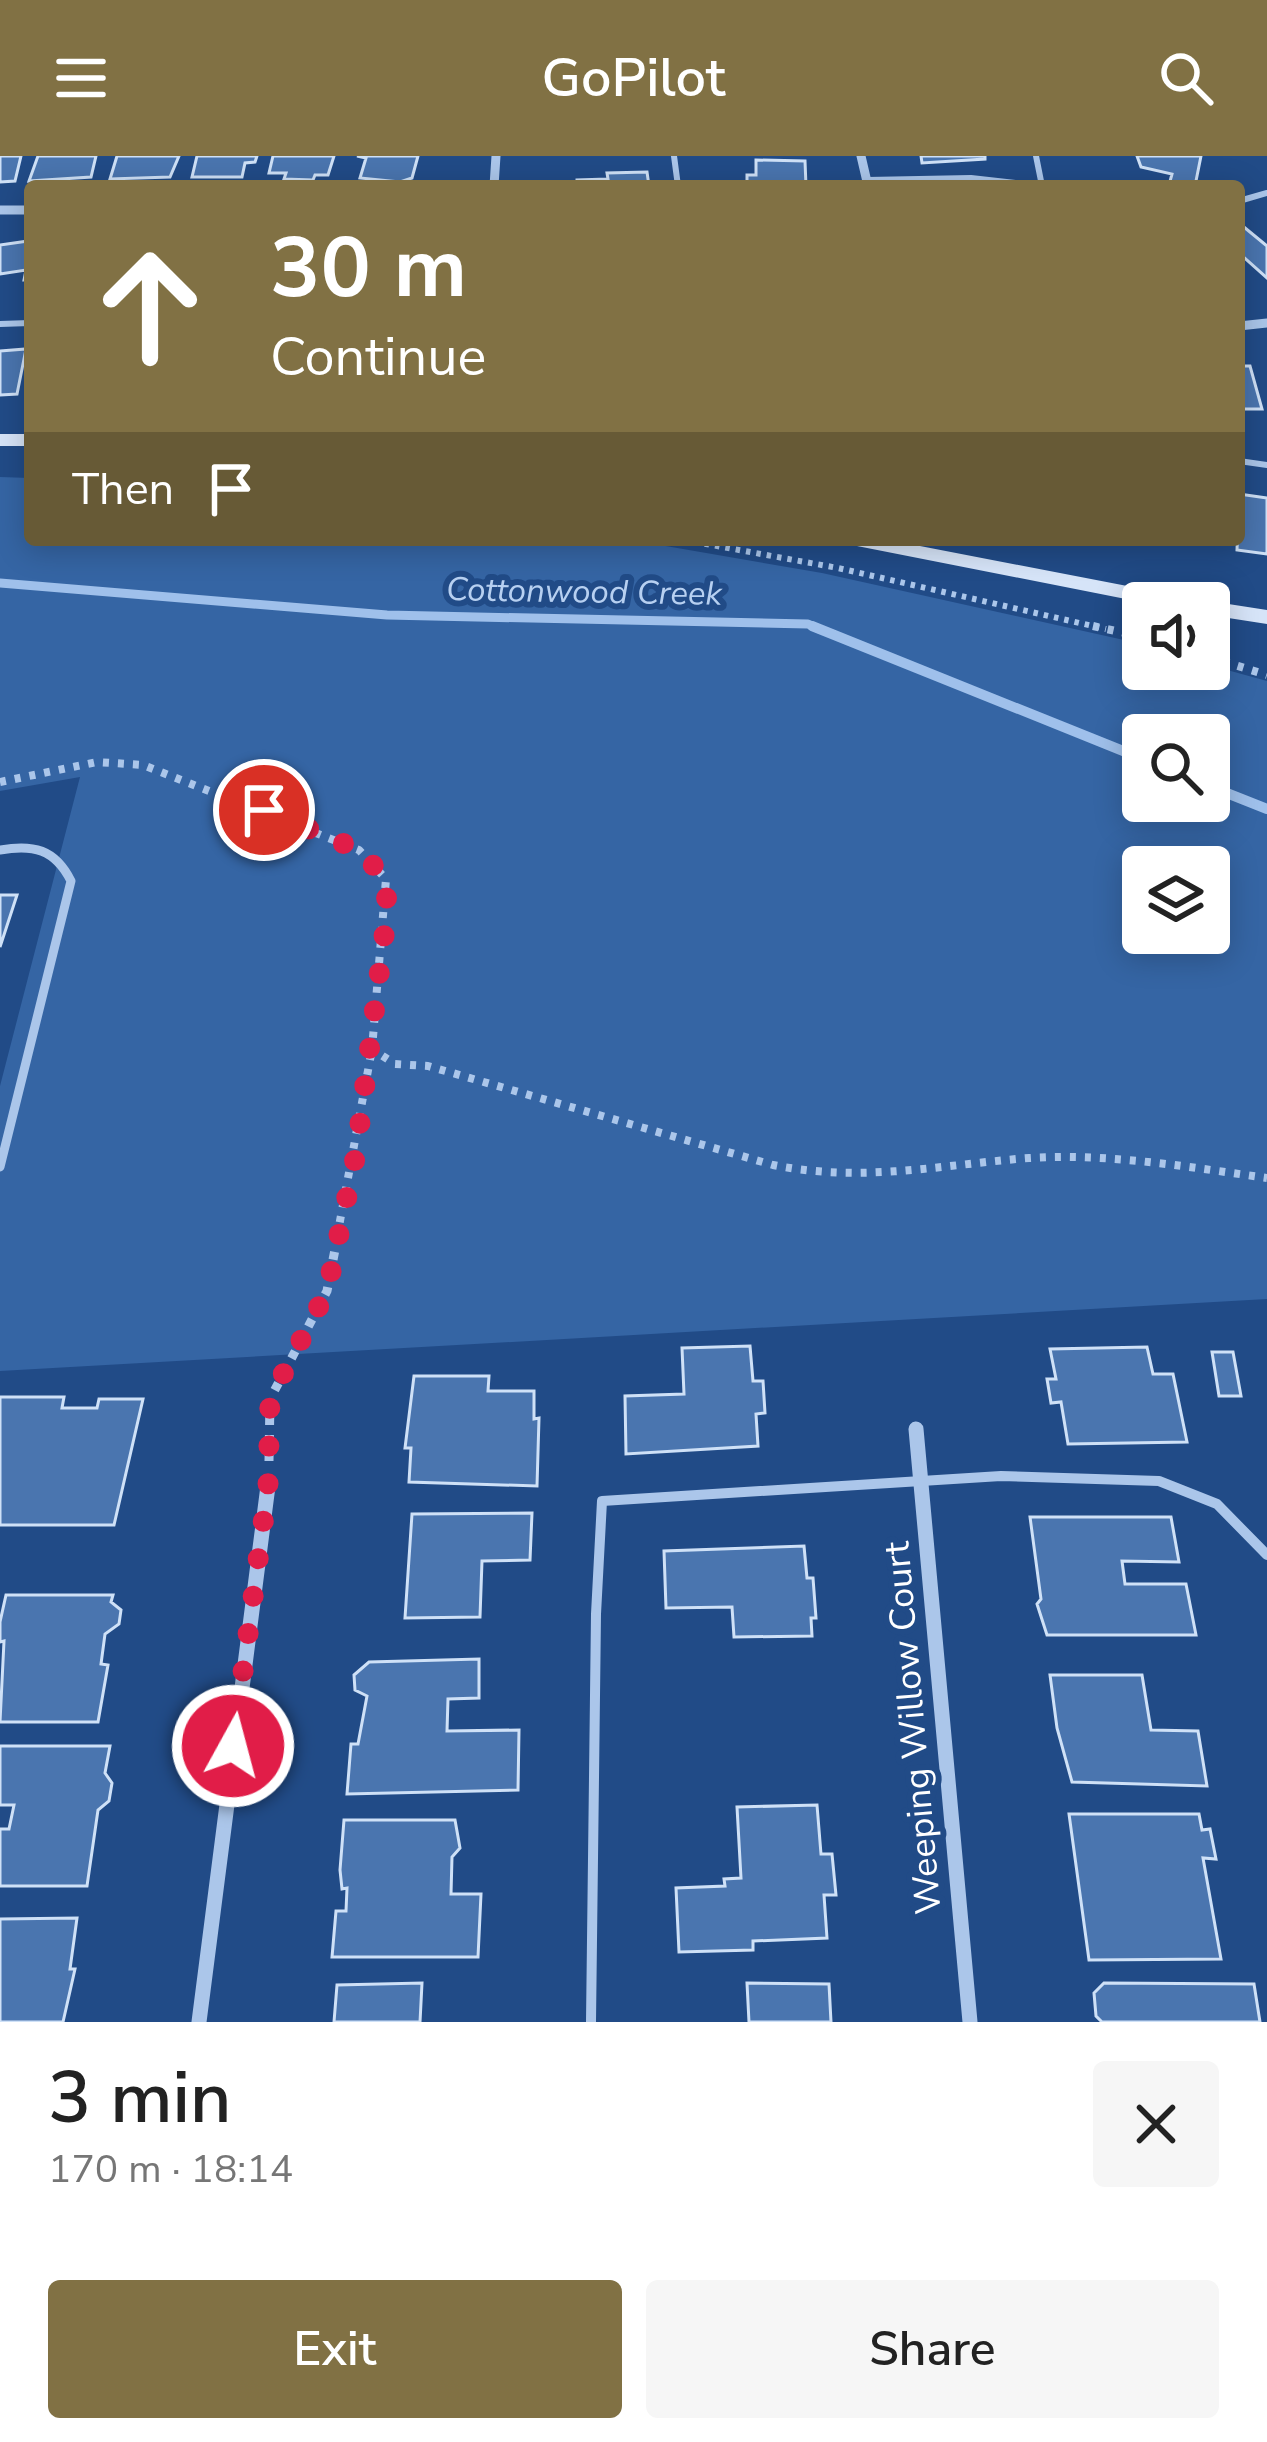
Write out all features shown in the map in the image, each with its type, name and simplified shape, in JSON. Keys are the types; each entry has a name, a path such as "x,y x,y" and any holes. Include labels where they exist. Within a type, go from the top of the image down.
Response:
{"street":[{"path":"887,546 1122,592"},
{"path":"1230,611 1267,617"},
{"name":"Weeping Willow Court","path":"916,1429 970,2022"},
{"path":"199,2022 268,1486"}],"lane":[{"path":"929,180 989,180"},
{"path":"0,850 23,845 45,851 62,860 71,881 0,1167"},
{"path":"590,2022 602,1501 1001,1476 1159,1480 1217,1504 1267,1555"}],"path":[{"path":"717,546 838,568 1122,632"},
{"path":"1230,664 1267,675"},
{"path":"0,782 97,762 143,765 359,850 386,879 372,1049 327,1291 270,1399 268,1486"},
{"path":"372,1049 395,1064 428,1066 773,1165 824,1175 877,1176 1033,1158 1152,1162 1267,1178"}],"shaded area":[{"path":"0,477 24,478 24,546 666,546 822,573 1122,640 1122,690 1230,690 1230,671 1267,681 1267,1299 0,1371 0,1086 80,777 0,791"}],"building":[{"path":"0,156 21,156 15,181 0,182"},
{"path":"38,156 96,156 91,177 29,180"},
{"path":"117,156 179,156 170,177 110,179"},
{"path":"197,156 257,156 255,162 245,163 242,177 192,177"},
{"path":"273,156 334,156 328,175 315,175 313,180 269,173"},
{"path":"357,156 418,156 412,178 380,180 360,178 366,158"},
{"path":"921,156 985,156 985,159 922,163"},
{"path":"1137,156 1201,156 1196,180 1170,180 1172,174 1141,167"},
{"path":"756,160 805,161 806,180 747,180 747,175 756,175"},
{"path":"647,172 648,180 577,180 608,179 607,173"},
{"path":"1245,228 1267,246 1267,278 1245,258"},
{"path":"24,242 24,270 0,274 0,245"},
{"path":"24,349 17,394 0,395 0,351"},
{"path":"1245,366 1250,366 1262,409 1245,409"},
{"path":"1245,495 1267,498 1267,554 1237,550 1245,546"},
{"path":"0,895 17,895 0,947"},
{"path":"750,1346 753,1381 763,1381 765,1413 756,1414 758,1446 626,1454 625,1396 684,1394 682,1348"},
{"path":"1147,1347 1153,1374 1173,1374 1187,1442 1068,1444 1061,1402 1051,1403 1047,1379 1056,1379 1050,1349"},
{"path":"1212,1352 1233,1352 1241,1396 1219,1396"},
{"path":"414,1376 489,1376 488,1391 534,1391 534,1419 539,1418 537,1486 409,1482 411,1448 405,1448"},
{"path":"0,1397 64,1397 62,1408 97,1408 99,1399 143,1399 114,1525 0,1525"},
{"path":"532,1513 530,1560 482,1561 480,1617 405,1618 412,1514"},
{"path":"1030,1517 1171,1517 1179,1562 1122,1561 1125,1584 1186,1584 1196,1635 1047,1635 1037,1604 1041,1599"},
{"path":"804,1546 807,1578 813,1578 816,1618 811,1618 812,1636 734,1637 732,1607 666,1608 664,1551"},
{"path":"6,1595 113,1595 111,1602 121,1610 119,1624 105,1634 101,1664 108,1665 98,1722 0,1722 4,1641 0,1642 0,1622"},
{"path":"479,1659 479,1698 448,1699 447,1731 519,1730 518,1790 347,1794 351,1744 358,1744 367,1696 355,1690 354,1675 369,1662"},
{"path":"1050,1675 1142,1675 1151,1730 1198,1731 1207,1786 1072,1782 1057,1728"},
{"path":"0,1746 110,1746 105,1773 112,1783 109,1801 98,1810 87,1886 0,1886 0,1829 9,1829 14,1805 0,1805"},
{"path":"817,1805 821,1854 832,1854 836,1895 824,1895 827,1938 753,1941 753,1950 679,1952 676,1888 725,1886 724,1879 741,1878 737,1807"},
{"path":"1069,1814 1199,1814 1202,1830 1210,1829 1216,1859 1203,1858 1221,1959 1089,1960"},
{"path":"344,1820 455,1820 460,1848 452,1857 451,1894 481,1894 478,1957 332,1957 336,1911 346,1911 347,1888 342,1889 340,1870"},
{"path":"77,1918 70,1969 75,1969 63,2022 0,2022 0,1919"},
{"path":"422,1983 420,2022 334,2022 337,1985"},
{"path":"747,1983 829,1984 831,2022 749,2022"},
{"path":"1104,1983 1254,1984 1260,2022 1102,2022 1096,2016 1094,1993"}],"waterway":[{"name":"Cottonwood Creek","path":"0,583 387,615 815,627"},
{"name":"Cottonwood Creek","path":"815,627 1122,751"},
{"name":"Cottonwood Creek","path":"1230,794 1267,809"}],"route":[{"path":"233,1746 268,1486 270,1399 327,1291 356,1154 387,913 386,879 359,850 264,810"}]}
